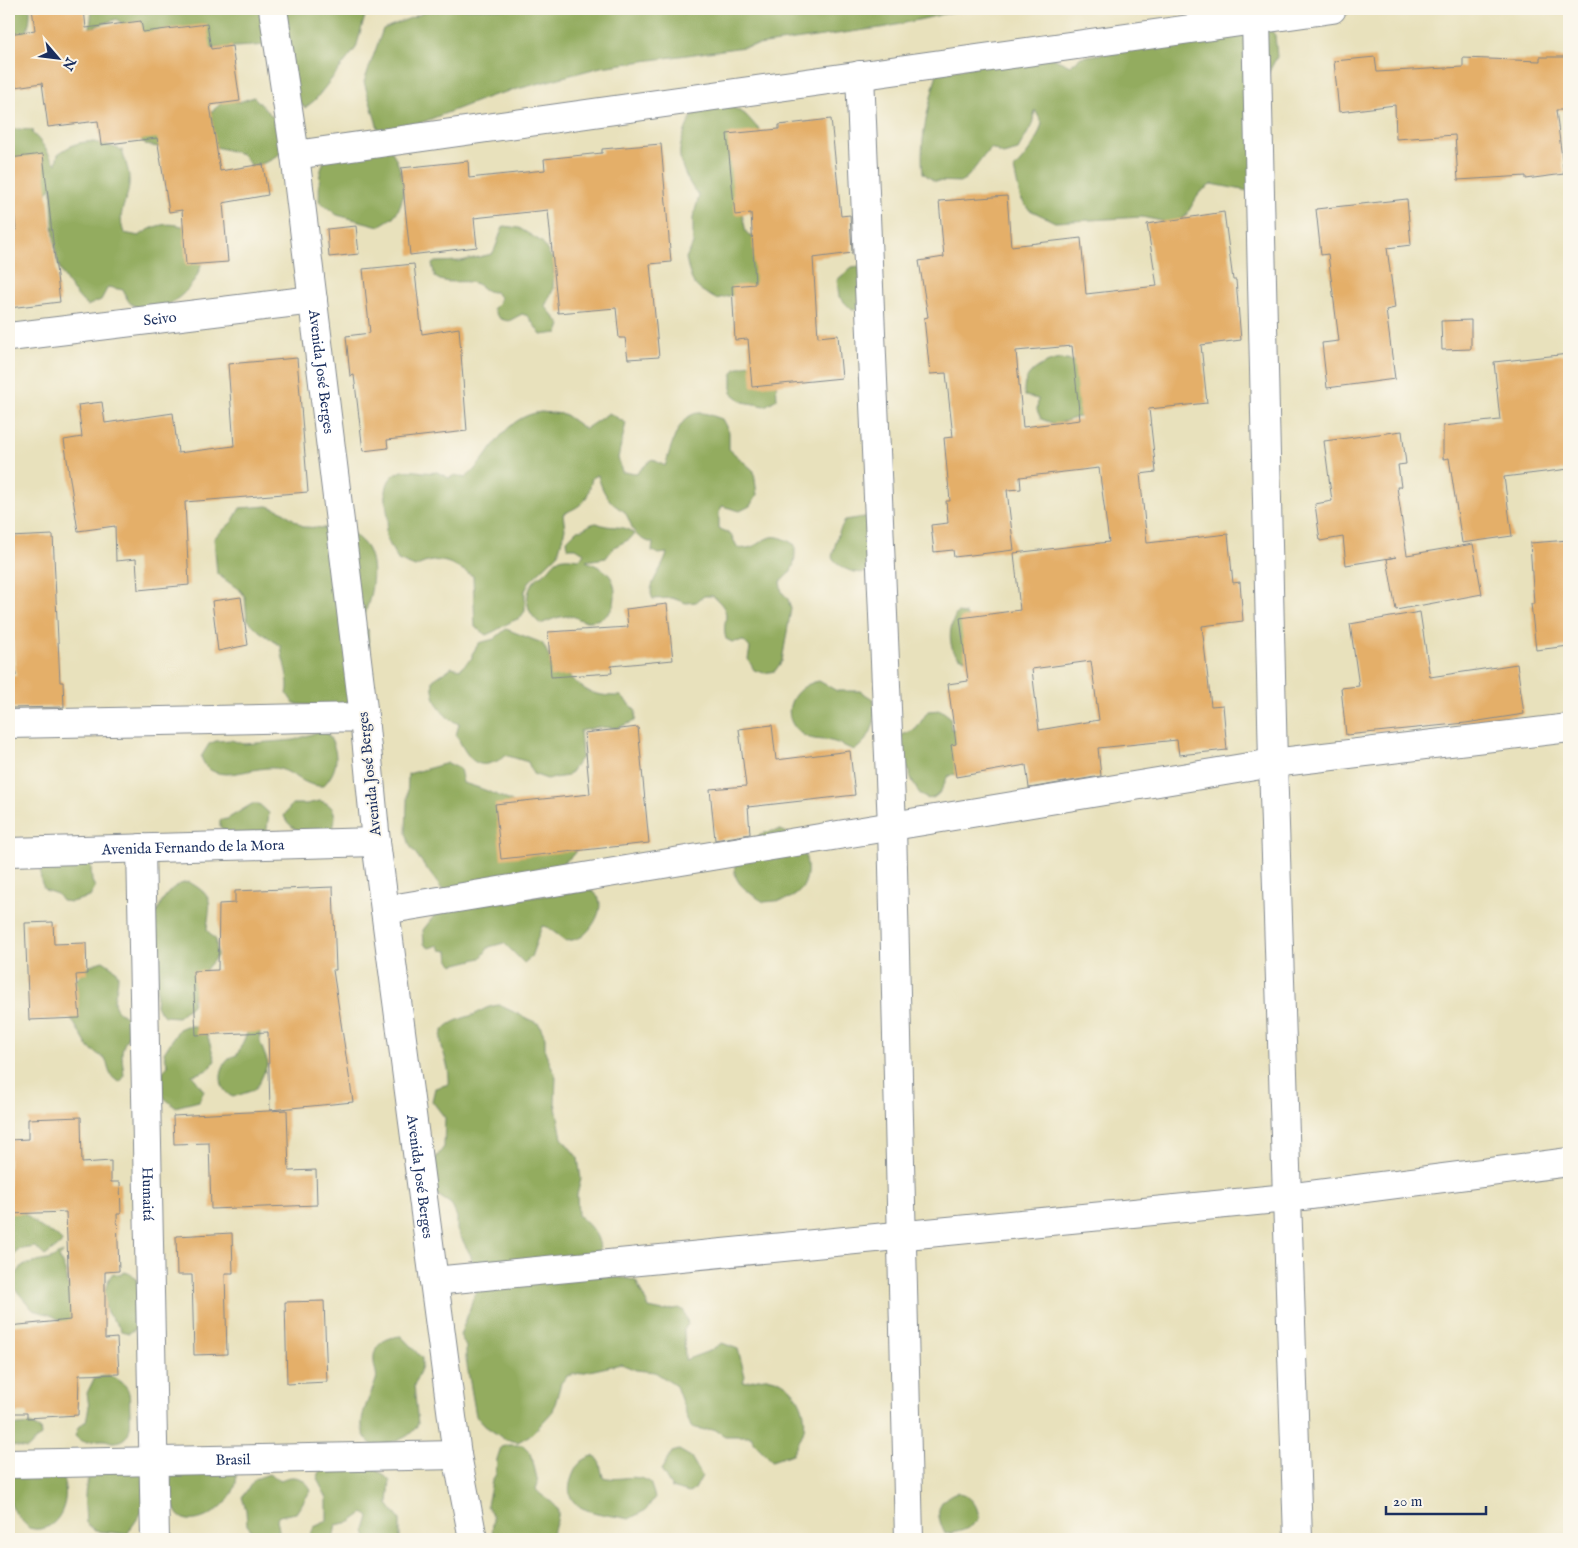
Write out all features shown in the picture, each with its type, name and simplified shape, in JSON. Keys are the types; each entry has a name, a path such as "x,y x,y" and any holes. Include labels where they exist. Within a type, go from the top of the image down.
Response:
{"street":[{"name":"Avenida José Berges","path":"273,9 295,155 313,300 364,717 376,842 457,1454 473,1539"},
{"path":"295,155 1332,9"},
{"path":"1256,20 1273,763 1298,1539"},
{"path":"860,75 892,826 909,1539"},
{"name":"Seivo","path":"9,337 313,300"},
{"path":"9,724 364,717"},
{"path":"385,910 1273,763 1569,728"},
{"name":"Avenida Fernando de la Mora","path":"9,852 376,842"},
{"name":"Humaitá","path":"141,848 155,1539"},
{"path":"434,1281 1287,1198 1569,1162"},
{"name":"Brasil","path":"9,1464 457,1454"}],"green space":[{"path":"9,9 30,9 30,16 25,35 9,56"},
{"path":"92,9 367,9 356,48 315,100 305,108 285,88 268,45 151,52 117,19 90,28"},
{"path":"433,9 967,9 887,27 601,67 491,96 381,138 364,82 383,29"},
{"path":"1270,29 1275,35 1277,57 1266,77 1248,191 1212,184 1200,192 1185,217 1171,223 1142,217 1055,222 1028,209 1020,197 1014,169 1024,158 1040,130 1042,123 1035,110 1032,125 1018,150 1003,154 991,148 962,182 934,181 923,173 922,148 928,110 937,73 1044,54 1070,66 1081,57"},
{"path":"254,97 284,129 287,144 276,157 263,163 251,166 242,154 216,147 196,170 175,150 146,145 136,135 203,119 225,100 239,102"},
{"path":"726,104 745,114 766,137 740,204 746,232 756,241 769,265 750,291 716,299 694,284 688,267 686,258 693,244 693,218 699,196 685,172 681,162 680,151 685,130 699,106"},
{"path":"18,129 33,130 32,133 56,164 58,154 82,142 104,144 122,150 129,178 128,192 121,217 124,233 139,236 152,228 170,224 191,229 202,258 200,270 186,291 164,306 152,309 141,308 130,303 123,290 108,287 101,300 87,306 69,285 58,264 52,186 33,213 9,219 9,131"},
{"path":"361,131 381,138 394,155 402,176 402,198 399,208 393,217 379,226 337,215 319,201 320,174 330,151 343,136 351,132"},
{"path":"504,226 519,228 542,242 554,262 553,290 545,306 561,325 558,333 541,335 528,316 522,314 509,321 501,319 493,309 498,304 500,297 495,292 485,290 474,283 449,282 435,277 432,264 435,262 461,261 492,254"},
{"path":"859,266 862,309 852,310 839,297 837,280 852,267"},
{"path":"1060,359 1078,362 1082,416 1055,424 1041,419 1037,410 1038,399 1025,396 1024,389 1025,382 1039,366"},
{"path":"749,364 756,365 776,379 777,399 765,406 743,402 732,393 732,375 736,369"},
{"path":"541,412 564,414 585,429 609,413 626,423 618,458 622,472 637,473 652,459 665,466 677,432 687,418 694,414 703,413 722,419 729,432 729,449 754,471 757,495 750,506 740,511 722,506 719,513 719,528 731,535 738,548 753,546 770,537 784,539 795,545 793,566 789,574 780,582 782,592 788,599 791,609 782,661 775,671 764,673 754,670 748,659 750,648 744,641 732,642 726,639 726,613 713,596 704,596 696,602 686,603 672,598 653,599 651,588 667,553 659,554 652,551 653,543 645,541 636,534 624,511 614,505 607,496 601,486 598,475 592,478 586,497 581,505 563,514 565,529 558,554 530,581 525,591 525,611 520,618 486,635 475,627 473,576 445,562 432,561 415,567 398,560 386,534 388,519 386,490 391,478 396,474 407,471 437,472 449,478 455,475 465,478 474,470 506,430 527,415"},
{"path":"268,506 282,511 304,527 347,529 363,543 371,557 372,587 360,625 368,630 369,647 356,697 338,706 294,704 287,694 288,682 281,646 259,631 247,619 245,597 241,591 217,574 214,538 232,522 240,508"},
{"path":"871,516 868,572 847,570 832,557 838,534 845,520"},
{"path":"597,523 626,529 634,534 630,539 614,547 606,558 586,561 606,572 612,580 615,599 611,610 603,618 597,620 584,621 566,616 541,624 529,609 529,590 536,579 558,560 566,558 580,559 584,553 576,548 568,548 567,540 577,530"},
{"path":"957,613 965,614 971,621 968,657 964,659 954,652 950,639 952,625"},
{"path":"506,629 542,643 554,668 569,676 583,688 599,695 621,696 636,711 635,721 617,728 598,727 580,731 582,757 568,776 547,779 533,774 528,762 505,755 497,761 479,764 469,757 456,735 459,724 447,717 438,706 434,694 433,680 452,667 460,669 472,658 472,654 479,643 494,639"},
{"path":"819,681 837,691 860,691 873,699 875,713 873,727 866,740 855,750 833,742 807,737 795,728 789,711 791,703 801,689"},
{"path":"941,710 950,717 951,729 958,730 964,772 948,776 938,794 929,799 922,796 911,778 900,741 902,735 916,729 928,711"},
{"path":"320,731 327,733 336,754 335,767 323,786 305,782 280,769 259,769 225,774 215,772 207,767 201,757 209,744 216,741 231,740 244,744 294,740"},
{"path":"448,763 460,769 463,783 510,801 539,817 581,845 571,857 559,866 543,867 529,873 500,874 444,892 410,846 406,833 408,774"},
{"path":"320,801 331,806 335,815 334,826 329,837 297,830 287,822 284,816 292,804"},
{"path":"252,804 259,804 269,813 264,836 232,835 220,827 220,820 227,819"},
{"path":"781,830 795,837 804,850 807,876 805,884 800,891 791,898 764,902 742,886 735,873 735,865 744,848 752,840 765,833"},
{"path":"81,856 91,866 92,881 95,887 90,897 71,902 62,901 57,894 45,890 40,874 48,858"},
{"path":"189,882 208,897 210,907 207,930 216,940 217,956 200,978 195,989 192,1005 178,1017 164,1016 156,1006 159,956 151,922 169,891 174,887"},
{"path":"590,890 596,894 600,905 594,924 585,934 574,940 566,941 547,927 542,926 531,957 524,963 504,943 489,947 481,958 453,965 449,961 448,951 441,950 438,945 429,948 424,944 423,930 434,916 434,910"},
{"path":"103,961 115,969 118,975 115,1005 121,1014 129,1019 130,1025 129,1035 122,1050 124,1077 120,1082 112,1076 106,1060 88,1047 64,1006 70,991 82,972"},
{"path":"499,1005 539,1024 545,1037 545,1051 556,1077 555,1102 562,1138 578,1158 581,1179 577,1195 578,1215 591,1228 599,1241 599,1256 593,1274 636,1281 649,1308 663,1311 678,1308 684,1311 688,1324 684,1330 685,1360 709,1351 722,1343 738,1349 745,1376 743,1382 771,1378 779,1380 792,1390 801,1405 805,1421 802,1436 792,1454 772,1461 755,1444 751,1436 725,1436 714,1429 705,1430 691,1427 676,1386 655,1372 636,1370 621,1364 567,1376 561,1383 553,1411 532,1434 518,1442 504,1439 485,1426 476,1416 466,1360 466,1347 460,1335 476,1292 471,1256 457,1230 457,1217 451,1204 433,1192 435,1159 444,1147 445,1118 432,1101 435,1088 449,1084 441,1042 441,1034 445,1028 486,1008"},
{"path":"186,1026 201,1026 206,1031 215,1060 208,1069 192,1075 204,1091 199,1101 175,1107 162,1096 163,1071 168,1066 164,1053 179,1029"},
{"path":"260,1028 260,1042 268,1063 259,1084 254,1090 233,1097 223,1088 221,1075 223,1068 226,1062 237,1055 249,1029"},
{"path":"9,1209 26,1215 39,1226 59,1238 62,1241 61,1244 45,1256 35,1247 17,1250 13,1257 16,1263 9,1271"},
{"path":"63,1252 59,1258 65,1270 67,1285 83,1300 69,1325 51,1315 33,1310 10,1283 23,1265 51,1259"},
{"path":"125,1272 137,1280 141,1294 140,1326 129,1333 121,1331 105,1307 106,1286 110,1277 113,1273 120,1275"},
{"path":"401,1336 422,1358 422,1366 414,1386 418,1424 405,1437 374,1446 363,1432 362,1423 376,1378 375,1350 386,1340"},
{"path":"108,1375 121,1382 128,1391 129,1431 121,1441 82,1441 75,1436 78,1427 86,1421 89,1407 87,1393 94,1379"},
{"path":"30,1424 40,1429 41,1436 27,1449 9,1445 9,1426"},
{"path":"523,1445 531,1453 538,1483 536,1489 558,1511 557,1522 551,1539 492,1539 493,1518 487,1505 501,1447"},
{"path":"679,1450 691,1457 702,1476 695,1489 689,1493 672,1488 661,1470 672,1452"},
{"path":"593,1456 599,1460 603,1477 632,1477 650,1482 655,1497 646,1510 629,1519 596,1513 577,1505 571,1498 569,1489 572,1477 575,1470 585,1459"},
{"path":"369,1466 383,1474 390,1481 388,1504 400,1520 400,1539 367,1539 365,1530 369,1517 364,1513 351,1522 336,1525 333,1539 313,1539 311,1534 314,1527 327,1521 327,1498 317,1479 321,1469"},
{"path":"93,1469 147,1474 146,1506 127,1534 95,1531 86,1523 86,1489"},
{"path":"174,1471 235,1471 236,1481 233,1492 217,1510 207,1517 186,1520 178,1515 168,1492"},
{"path":"59,1472 64,1481 65,1491 65,1502 62,1512 49,1526 40,1529 29,1528 18,1517 11,1504 8,1490 12,1475"},
{"path":"269,1474 281,1480 290,1477 298,1478 305,1482 311,1490 296,1513 279,1516 277,1519 279,1530 276,1538 258,1539 247,1525 246,1510 242,1497 255,1479"},
{"path":"957,1492 973,1501 979,1519 972,1526 964,1530 945,1534 940,1521 939,1509 944,1500"}],"building":[{"path":"32,9 84,9 86,28 141,21 143,32 207,24 211,49 232,46 240,101 210,105 220,171 263,164 268,195 223,203 228,262 186,265 182,210 169,212 157,138 101,145 98,121 48,127 42,83 9,88 9,34 35,30"},
{"path":"1375,57 1377,72 1463,67 1463,58 1540,61 1540,57 1569,57 1569,110 1556,110 1564,174 1526,179 1526,176 1458,180 1455,135 1396,139 1395,105 1339,112 1334,61"},
{"path":"831,119 841,216 850,215 852,253 813,258 818,337 838,335 842,378 752,387 748,339 735,340 732,286 755,284 751,213 735,215 727,134 779,129 779,125"},
{"path":"661,144 671,262 650,264 659,357 628,359 625,338 619,338 616,308 558,313 548,210 474,218 477,247 410,255 401,168 468,161 469,178 545,170 544,159 602,153 602,149"},
{"path":"43,154 60,302 9,308 9,231 16,230 9,158"},
{"path":"1007,196 1011,246 1081,238 1086,294 1157,286 1147,224 1224,212 1233,280 1236,280 1241,340 1201,345 1207,403 1149,409 1156,472 1140,474 1147,543 1228,534 1233,583 1240,582 1243,621 1202,626 1211,706 1223,705 1227,750 1179,755 1177,740 1098,748 1101,776 1029,788 1026,765 956,777 951,745 956,744 948,684 968,681 960,618 1020,610 1014,553 1109,542 1099,468 1020,477 1021,489 1007,490 1014,550 954,557 953,550 934,552 931,525 948,523 946,501 950,501 944,438 953,437 946,373 930,374 924,318 928,317 919,261 944,257 939,201","holes":["1072,346 1080,420 1023,427 1016,351","1091,661 1099,720 1039,730 1032,669"]},
{"path":"1407,199 1411,245 1387,248 1395,308 1386,310 1395,379 1327,388 1322,343 1339,341 1328,254 1321,255 1316,209"},
{"path":"356,226 359,254 329,257 327,229"},
{"path":"414,264 422,334 459,328 467,431 387,440 388,448 363,451 354,375 350,376 346,336 370,333 363,269"},
{"path":"1471,320 1471,349 1442,350 1441,321"},
{"path":"1569,354 1569,469 1504,477 1512,536 1462,543 1449,458 1443,459 1443,426 1500,420 1494,362"},
{"path":"297,358 308,492 185,502 189,585 138,590 136,559 116,561 115,526 78,531 64,440 82,437 78,405 102,402 105,423 173,413 178,453 234,446 228,364"},
{"path":"1402,431 1406,464 1398,465 1401,487 1397,487 1407,555 1473,544 1482,594 1396,610 1387,559 1396,557 1346,565 1343,537 1320,541 1315,504 1332,501 1324,441"},
{"path":"53,535 60,682 63,682 64,707 9,708 9,676 16,676 9,590 9,537"},
{"path":"1569,540 1569,646 1536,650 1531,604 1534,604 1530,543"},
{"path":"241,597 248,645 218,651 212,601"},
{"path":"667,604 673,660 611,666 612,673 551,677 548,632 628,627 626,609"},
{"path":"1420,612 1430,677 1517,664 1524,714 1466,723 1346,735 1341,688 1359,686 1350,624"},
{"path":"772,725 776,760 850,751 855,795 748,807 750,834 715,840 710,789 746,786 739,729"},
{"path":"638,727 649,843 501,859 495,804 590,794 584,733"},
{"path":"333,887 336,970 333,970 353,1102 270,1110 268,1032 196,1035 193,971 218,970 219,904 235,903 235,891"},
{"path":"53,922 54,944 86,943 87,974 76,975 80,1018 29,1020 25,923"},
{"path":"287,1110 289,1171 316,1170 317,1205 211,1209 209,1143 174,1144 173,1116"},
{"path":"81,1117 82,1163 111,1161 111,1182 120,1182 121,1214 117,1214 119,1271 105,1272 105,1339 117,1338 119,1374 79,1375 78,1415 27,1418 27,1413 9,1413 9,1326 70,1320 66,1212 9,1214 9,1140 28,1139 28,1119"},
{"path":"232,1233 233,1273 225,1273 227,1354 194,1355 192,1275 177,1275 176,1236"},
{"path":"324,1301 327,1382 287,1384 285,1302"}]}
